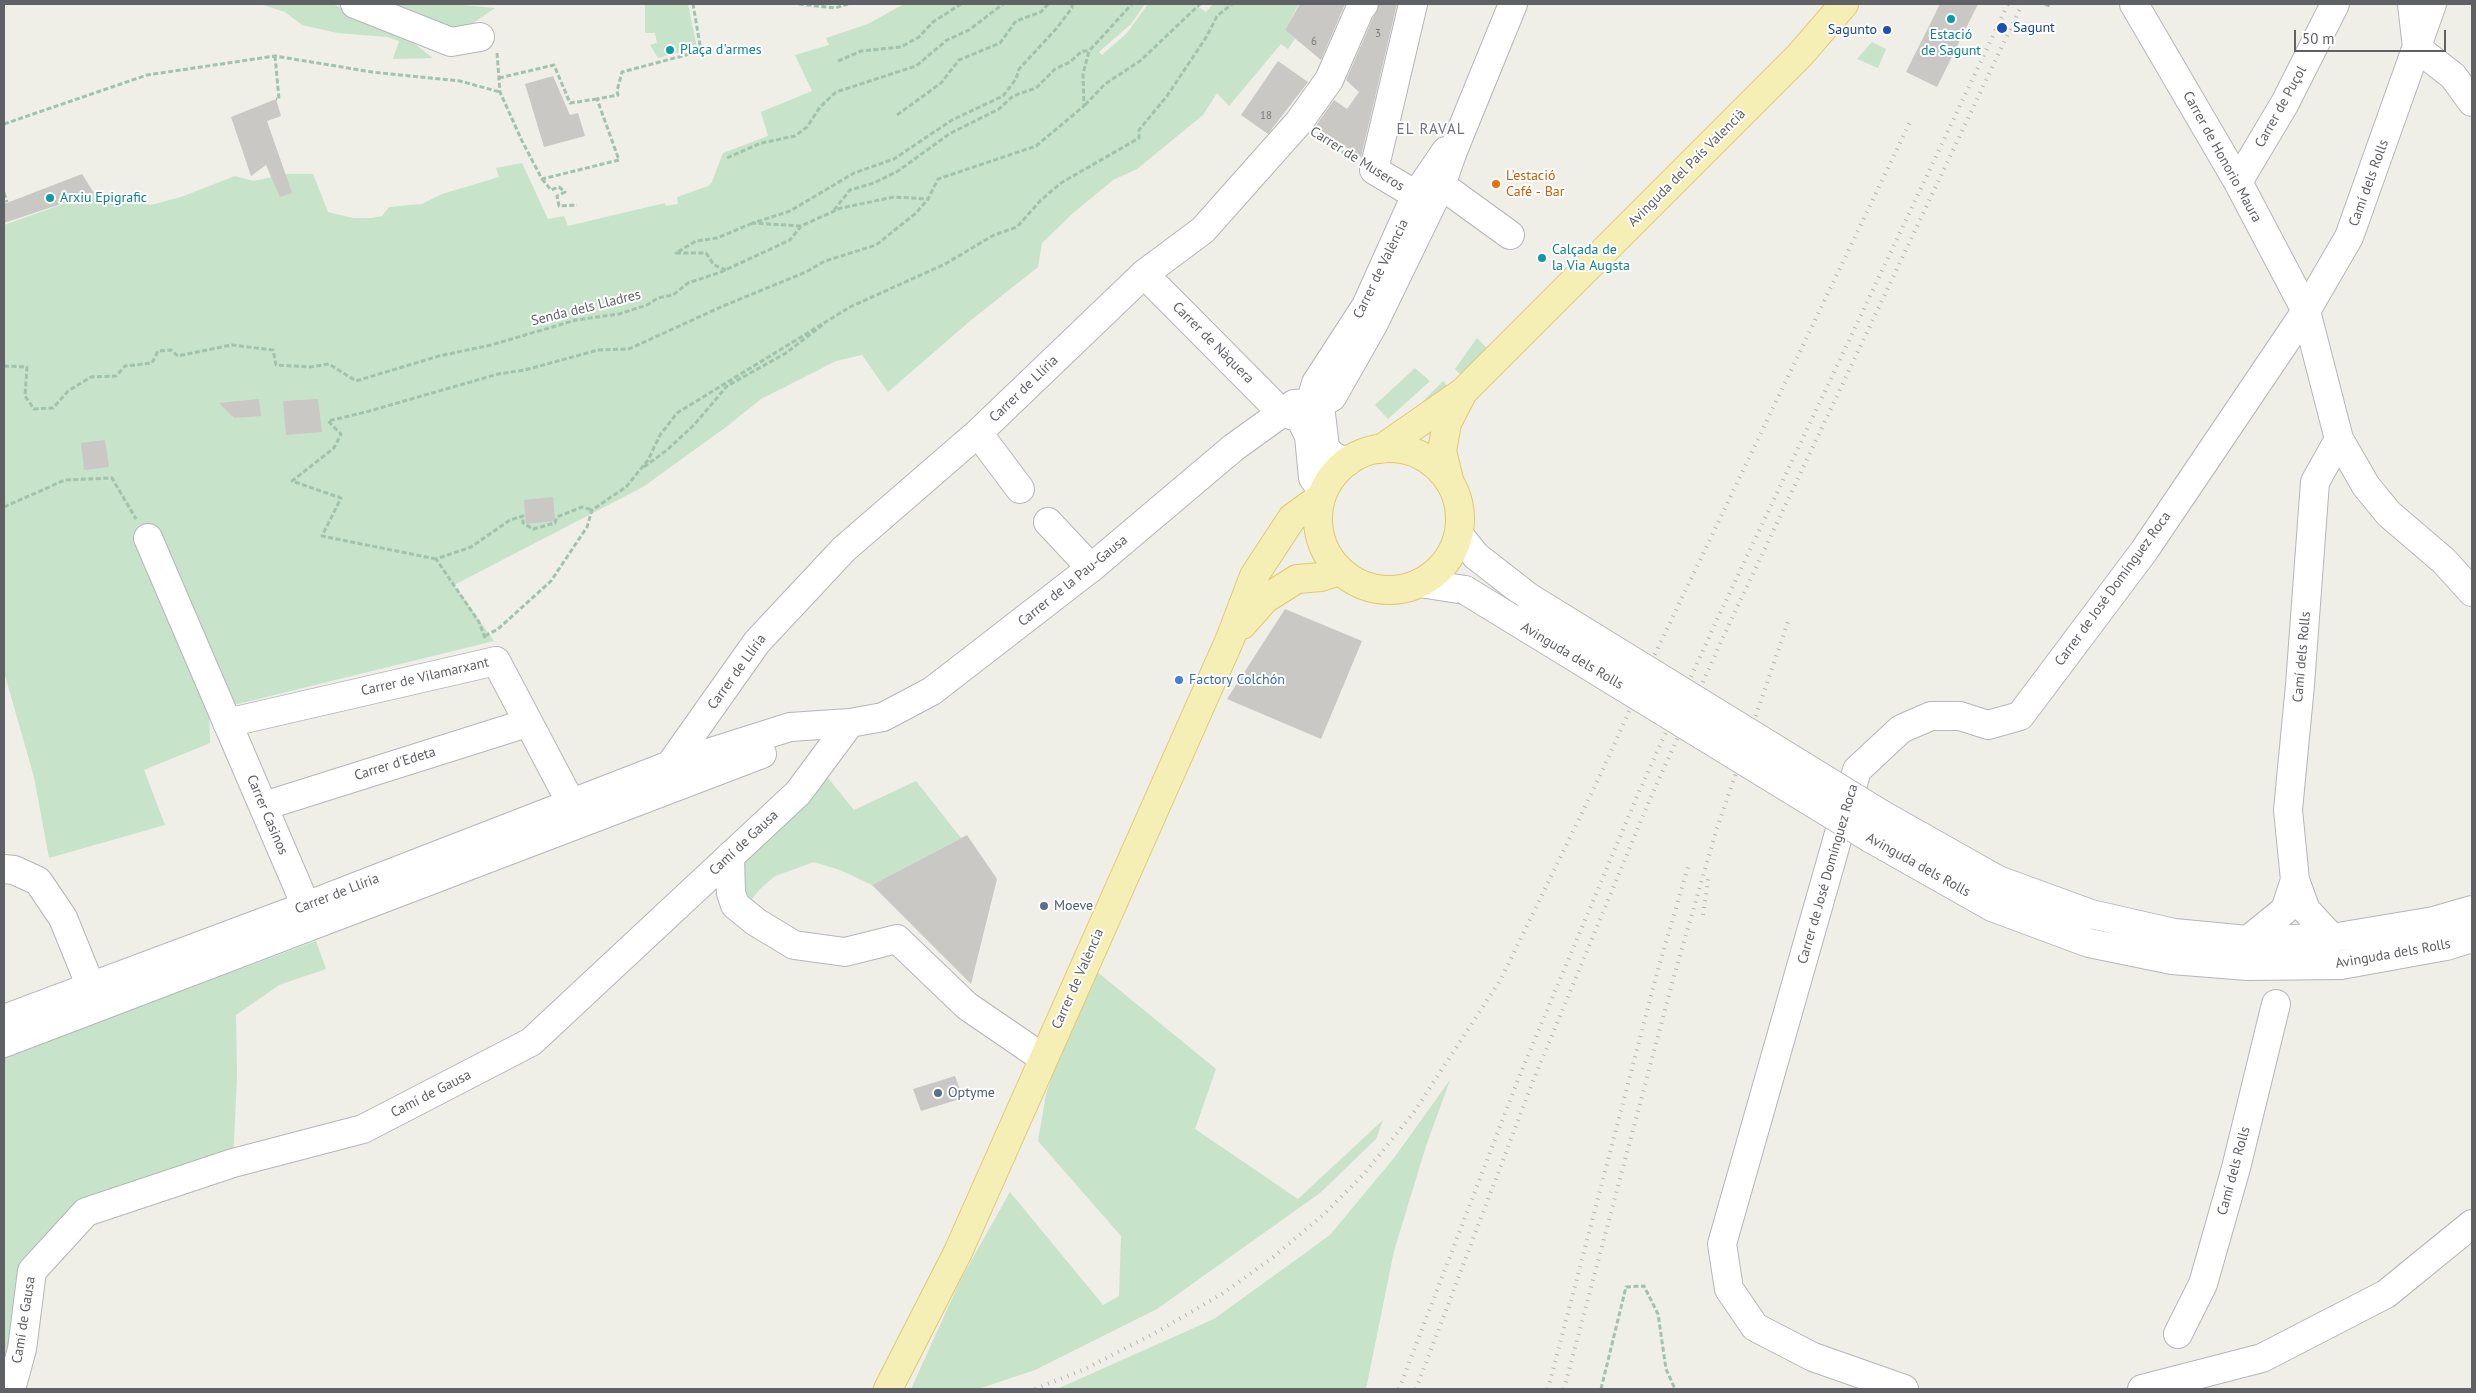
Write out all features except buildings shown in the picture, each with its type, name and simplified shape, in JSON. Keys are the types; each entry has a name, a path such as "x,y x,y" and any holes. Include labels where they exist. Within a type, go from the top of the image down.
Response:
{"main road":[{"name":"Avinguda del País Valencià","path":"1381,449 1463,392 1800,55 1844,4"},
{"name":"Avinguda del País Valencià","path":"1449,480 1442,451 1447,423 1463,392"},
{"path":"1381,449 1407,450 1430,461 1449,480 1459,507 1459,535 1451,555 1437,572 1420,583 1392,590 1364,586 1340,571 1324,549 1318,523 1322,493 1335,473 1347,462 1363,453 1381,449"},
{"name":"Carrer de València","path":"888,1389 958,1252 1230,639 1254,576 1292,518 1322,493"},
{"name":"Carrer de València","path":"1230,639 1265,599 1297,579 1321,577 1340,571"}],"street":[{"path":"355,4 450,42 480,37"},
{"path":"1374,170 1413,4"},
{"name":"Carrer de València","path":"1453,151 1446,151 1416,195 1366,306 1316,383 1316,399 1332,397 1374,323 1441,186 1453,151 1513,4"},
{"name":"Carrer de Honorio Maura","path":"2134,4 2238,182 2306,311 2339,439 2366,486 2389,514 2444,561 2472,592"},
{"name":"Carrer de Puçol","path":"2238,182 2285,103 2335,4"},
{"name":"Camí dels Rolls","path":"2412,4 2417,48"},
{"name":"Camí dels Rolls","path":"2306,311 2350,237 2432,4"},
{"name":"Carrer de Llíria","path":"670,765 757,642 844,549 978,433 1144,274 1203,230 1299,122 1329,80 1362,5"},
{"path":"2417,48 2453,76 2472,102"},
{"name":"Carrer de Museros","path":"1374,170 1416,195"},
{"path":"1441,186 1510,235"},
{"name":"Carrer de Nàquera","path":"1144,274 1281,412 1300,418 1309,436 1313,478 1322,493"},
{"name":"Carrer de José Domínguez Roca","path":"1904,1389 1813,1357 1755,1327 1729,1289 1722,1244 1857,770 1901,729 1931,716 1960,716 1988,726 2020,716 2144,551 2306,311"},
{"path":"1281,412 1294,404 1316,399 1321,414 1325,447 1332,456 1347,462"},
{"name":"Carrer de la Pau-Gausa","path":"790,728 850,723 883,717 932,691 1091,568 1233,448 1281,412"},
{"path":"978,433 1020,489"},
{"name":"Camí dels Rolls","path":"2295,880 2288,810 2316,482 2339,439"},
{"path":"1048,522 1091,568"},
{"name":"Avinguda dels Rolls","path":"1459,535 1476,556 1530,598 1880,814 1998,880 2091,914 2174,933 2248,953 2341,965 2446,946 2472,938"},
{"name":"Carrer Casinos","path":"148,538 306,906"},
{"name":"Avinguda dels Rolls","path":"1420,583 1465,590 1870,838 1992,907 2089,943 2172,960 2248,953 2434,921 2472,910"},
{"name":"Carrer de Vilamarxant","path":"227,723 496,661 527,723 571,803"},
{"name":"Carrer d'Edeta","path":"264,806 527,723"},
{"name":"Camí de Gausa","path":"11,1389 22,1349 32,1270 86,1212 233,1163 363,1128 531,1042 798,793 850,723"},
{"path":"4,1043 780,748 790,728"},
{"name":"Carrer de Llíria","path":"4,1019 306,906 670,765 790,728"},
{"path":"730,856 731,893 735,905 756,922 794,945 845,952 897,939 967,1006 1043,1058"},
{"path":"4,869 14,870 38,880 63,918 91,987"},
{"path":"2295,880 2306,910 2332,938"},
{"path":"2248,953 2285,910 2295,880"},
{"name":"Camí dels Rolls","path":"2178,1334 2203,1284 2236,1168 2276,1004"},
{"path":"2143,1389 2262,1358 2386,1294 2472,1224"}],"path":[{"path":"499,78 554,65 570,102 618,95 617,91 622,72 701,51 693,4"},
{"path":"799,4 835,8 848,4"},
{"path":"838,61 861,51 901,47 918,37 933,22 961,4"},
{"path":"727,158 761,143 796,136 807,127 820,107 836,92 916,66 947,40 969,30 1003,4"},
{"path":"897,115 941,83 959,60 1000,43 1016,21 1041,12 1048,4"},
{"path":"726,270 714,266 706,254 676,252 696,241 717,238 753,223 790,211 854,172 894,159 961,115 1003,96 1016,79 1019,69 1056,29 1072,8 1072,4"},
{"path":"1084,106 1084,74 1089,51 1132,4"},
{"path":"592,510 582,507 557,517 555,523 533,529 523,523 523,516 510,520 471,546 436,559 322,536 341,498 292,481 334,448 340,434 328,421 498,374 525,370 598,350 629,349 723,306 806,272 825,261 876,245 916,213 928,199 938,179 1036,146 1084,106 1105,84 1140,61 1200,4"},
{"path":"484,636 498,629 551,581 587,527 592,510 626,488 642,469 660,435 677,413 850,307 945,264 994,235 1017,227 1041,200 1061,183 1139,138 1138,130 1167,96 1207,36 1217,16 1232,4"},
{"path":"2045,4 2050,6 2052,4"},
{"path":"480,37 496,39 500,92 542,179 551,190 558,187 565,192 557,196 559,206 577,205"},
{"path":"834,211 850,190 874,183 898,171 949,134 999,109 1013,96 1036,88 1055,69 1070,62 1082,51 1089,51"},
{"path":"4,124 147,75 275,56 372,72 460,81 500,92"},
{"path":"275,56 279,99 276,99"},
{"path":"542,179 618,160 597,98"},
{"name":"Carrer de Museros","path":"1299,122 1374,170"},
{"path":"4,193 7,202"},
{"name":"Senda dels Lladres","path":"4,366 27,367 25,396 34,410 53,408 68,391 91,376 116,376 125,366 152,363 158,351 171,350 178,356 232,345 272,350 276,365 310,367 329,364 356,381 439,356 491,345 576,320 619,314 647,306 658,298 673,296 688,283 726,270 790,240 801,226 834,211 894,197 928,199"},
{"path":"753,223 801,226"},
{"path":"642,469 667,450 694,425 727,386 786,353 815,333 830,318"},
{"path":"4,507 65,480 112,478 148,538"},
{"path":"436,559 479,622 496,661"},
{"path":"1601,1389 1626,1287 1644,1286 1658,1314 1666,1369 1675,1389"}],"green space":[{"path":"260,4 332,4 399,32 433,58 393,59 399,41 387,37 338,33 302,25 285,12"},
{"path":"372,4 452,4 495,8 463,30 419,23"},
{"path":"645,4 688,4 697,48 658,58 650,45 657,43 655,33 645,33"},
{"path":"904,4 1145,4 1131,24 1099,52 1102,55 1127,33 1148,4 1194,4 1206,12 1213,4 1299,4 1285,30 1295,39 1288,49 1281,44 1229,106 1217,93 1203,115 1137,169 1113,180 1072,214 1042,243 1038,267 970,321 888,392 862,355 836,361 761,399 726,427 643,487 454,585 494,641 209,711 210,743 144,770 165,825 49,858 34,777 4,672 4,225 94,193 151,205 181,197 235,176 254,181 286,174 313,174 328,212 353,218 372,218 382,216 389,207 422,204 442,194 499,177 496,168 522,163 548,219 564,216 568,226 665,203 666,206 678,204 677,197 708,186 712,182 723,153 768,136 761,112 812,91 795,55 829,45 826,38 868,24"},
{"path":"1872,42 1886,49 1878,68 1857,59"},
{"path":"1477,338 1488,349 1462,376 1455,369"},
{"path":"1415,368 1430,381 1388,419 1375,405"},
{"path":"1443,381 1449,389 1396,429"},
{"path":"823,772 854,810 916,781 961,838 872,885 840,870 814,862 775,876 760,889 742,911 730,856"},
{"path":"316,941 326,969 279,985 236,1015 237,1075 233,1163 86,1212 32,1271 4,1368 4,1056"},
{"path":"1090,966 1216,1069 1195,1129 1298,1199 1383,1120 1376,1139 1320,1193 1157,1309 1035,1370 978,1389 911,1389 961,1279 1010,1192 1103,1305 1119,1296 1121,1236 1038,1141 1046,1094"},
{"path":"1450,1080 1426,1146 1394,1251 1366,1389 1057,1389 1214,1319 1330,1235 1394,1158"}],"railway":[{"path":"1399,1389 1519,1077 1638,794 1714,626 2008,4"},
{"path":"1416,1389 1533,1081 1650,799 1725,633 2022,4"},
{"path":"1035,1389 1083,1370 1155,1333 1222,1294 1272,1258 1323,1215 1364,1174 1414,1112 1501,979 1598,780 1655,654 1911,120"},
{"path":"1564,1389 1674,976 1717,828 1788,622"},
{"path":"1548,1389 1657,973 1688,867"},
{"path":"1703,915 1709,874"}],"place":[{"name":"Estació de Sagunt","path":"1951,19"},
{"name":"Sagunt","path":"2002,28"},
{"name":"Sagunto","path":"1887,30"},
{"name":"Plaça d'armes","path":"670,50"},
{"name":"L'estació Café - Bar","path":"1496,184"},
{"name":"Arxiu Epigrafic","path":"50,198"},
{"name":"Calçada de la Via Augsta","path":"1542,258"},
{"name":"Factory Colchón","path":"1179,680"},
{"name":"Moeve","path":"1044,906"},
{"name":"Optyme","path":"938,1093"}],"district":[{"name":"EL RAVAL","path":"1431,130"}]}
